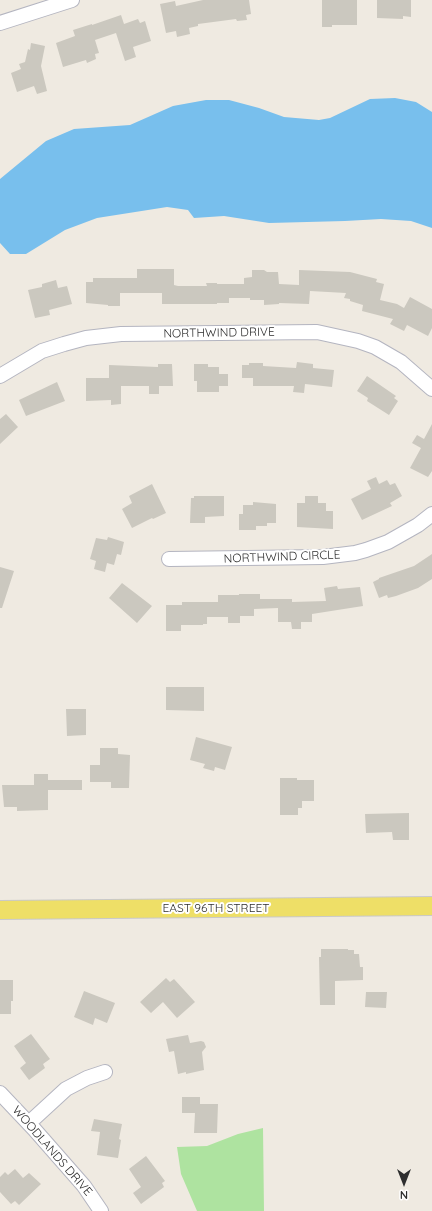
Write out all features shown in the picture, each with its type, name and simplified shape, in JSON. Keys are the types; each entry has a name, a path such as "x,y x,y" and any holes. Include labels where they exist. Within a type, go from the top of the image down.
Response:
{"main road":[{"name":"EAST 96TH STREET","path":"0,910 432,906"}],"street":[{"path":"0,23 72,0"},
{"name":"NORTHWIND DRIVE","path":"0,376 42,351 86,338 121,334 317,332 358,341 374,347 401,362 432,389"},
{"name":"NORTHWIND CIRCLE","path":"170,559 323,557 355,553 388,542 418,525 432,514"},
{"path":"29,1123 66,1089 81,1080 105,1072"},
{"name":"WOODLANDS DRIVE","path":"0,1094 29,1123 84,1186 101,1211"}],"green space":[{"path":"263,1128 264,1211 197,1211 181,1174 177,1147 207,1146 238,1134"}],"water":[{"path":"395,98 416,102 432,112 432,228 411,221 381,219 269,223 224,216 194,218 188,210 167,207 97,218 65,230 26,254 10,254 0,243 0,179 46,141 74,129 130,125 173,106 206,100 229,100 259,108 284,117 319,120 330,118 370,99"}],"building":[{"path":"203,0 249,0 251,14 246,15 247,20 237,21 236,19 198,24 198,26 189,28 190,34 177,37 176,31 166,33 160,4 175,1 176,6"},
{"path":"322,0 357,0 357,25 332,25 332,27 322,27"},
{"path":"377,0 411,0 411,17 403,16 403,19 377,18"},
{"path":"121,15 124,24 138,19 140,23 145,21 151,41 133,47 136,57 125,61 116,33 95,40 99,53 95,54 96,59 87,63 86,60 63,67 56,43 75,36 73,30"},
{"path":"31,43 45,46 41,66 47,91 37,94 34,86 17,92 11,73 21,69 19,64 25,62"},
{"path":"137,269 174,269 174,285 178,286 207,286 206,283 244,284 244,278 252,277 252,270 278,272 279,284 299,285 299,270 350,272 377,279 376,282 384,284 380,300 397,304 404,308 410,297 432,309 432,328 428,336 407,325 404,331 390,324 393,319 362,311 363,305 344,298 346,293 310,291 309,304 279,303 264,305 264,300 229,298 229,303 162,304 162,293 120,293 120,306 86,303 86,282 93,282 93,278 137,278"},
{"path":"56,280 58,288 67,286 72,304 49,310 50,315 35,318 28,290 42,287 42,284"},
{"path":"297,362 313,364 313,368 334,370 332,387 305,384 304,393 293,392 294,386 253,386 253,378 242,378 242,365 249,365 249,363 263,363 263,366 296,368"},
{"path":"158,364 172,364 173,386 159,386 159,394 149,394 149,386 121,386 121,404 111,405 111,400 86,401 86,378 109,378 109,365 158,367"},
{"path":"194,364 208,364 208,367 219,367 219,374 228,374 228,386 219,386 219,392 197,392 197,381 194,381"},
{"path":"367,376 396,396 394,398 398,401 389,415 367,401 368,398 357,391"},
{"path":"57,382 65,401 26,416 19,400"},
{"path":"6,414 18,427 0,444 0,419"},
{"path":"432,424 432,471 428,477 410,468 421,448 412,443 417,435 424,439"},
{"path":"376,477 379,484 387,480 390,485 395,483 402,496 390,503 392,506 362,520 351,499 371,489 367,481"},
{"path":"152,484 166,513 132,528 122,509 132,503 129,496"},
{"path":"194,496 224,496 224,516 205,517 205,523 190,523 191,498 194,498"},
{"path":"305,496 318,496 318,503 326,503 326,511 333,511 333,529 297,527 297,503 305,503"},
{"path":"253,502 276,504 276,523 267,523 267,526 256,526 256,530 239,530 239,514 243,514 243,505 253,505"},
{"path":"108,537 124,542 121,555 117,554 114,565 107,563 105,572 94,569 96,561 90,559 96,538 107,540"},
{"path":"432,554 432,579 418,588 396,596 388,598 387,595 379,598 373,582 379,578 414,566"},
{"path":"0,567 14,571 2,608 0,608"},
{"path":"122,583 152,606 137,623 109,598"},
{"path":"337,586 338,589 360,587 363,606 312,614 312,622 301,622 301,629 292,629 291,622 278,622 278,608 254,609 254,616 240,616 240,623 228,623 228,617 207,617 207,624 181,625 181,631 166,631 166,605 182,605 182,602 218,602 218,595 239,594 260,594 260,599 292,599 292,602 326,601 324,588"},
{"path":"166,687 204,687 204,711 166,710"},
{"path":"66,709 86,709 86,735 67,736"},
{"path":"196,737 232,747 225,770 215,767 214,771 203,768 205,764 190,760"},
{"path":"100,748 118,748 118,754 130,755 129,788 111,788 111,782 90,782 90,765 100,765"},
{"path":"34,774 48,774 48,780 82,780 82,790 48,790 48,810 17,811 17,807 4,807 2,785 34,785"},
{"path":"280,778 314,780 314,801 302,801 302,808 298,808 298,815 280,815"},
{"path":"409,813 409,840 393,840 392,832 366,833 365,814"},
{"path":"321,949 354,950 354,954 359,954 360,967 363,967 363,980 335,981 335,1005 320,1005 319,957 321,957"},
{"path":"166,978 170,982 174,979 195,1002 177,1018 163,1002 151,1013 140,1002"},
{"path":"0,980 13,980 13,1001 11,1001 11,1014 0,1014"},
{"path":"84,991 115,1003 107,1023 95,1018 93,1025 74,1017"},
{"path":"366,992 387,992 386,1008 365,1007"},
{"path":"31,1034 50,1059 43,1064 45,1068 29,1080 20,1068 26,1063 14,1046"},
{"path":"188,1035 190,1043 201,1041 204,1042 206,1047 202,1052 204,1070 186,1074 186,1072 178,1074 174,1051 169,1052 166,1039"},
{"path":"182,1097 200,1097 200,1104 218,1104 217,1133 194,1133 195,1113 182,1113"},
{"path":"94,1119 122,1124 119,1139 121,1140 118,1158 97,1155 100,1132 91,1131"},
{"path":"146,1156 165,1181 162,1183 164,1187 141,1204 133,1193 141,1187 129,1169"},
{"path":"15,1169 23,1178 29,1173 41,1184 19,1205 15,1201 11,1204 0,1192 0,1177 5,1172 8,1175"}]}
